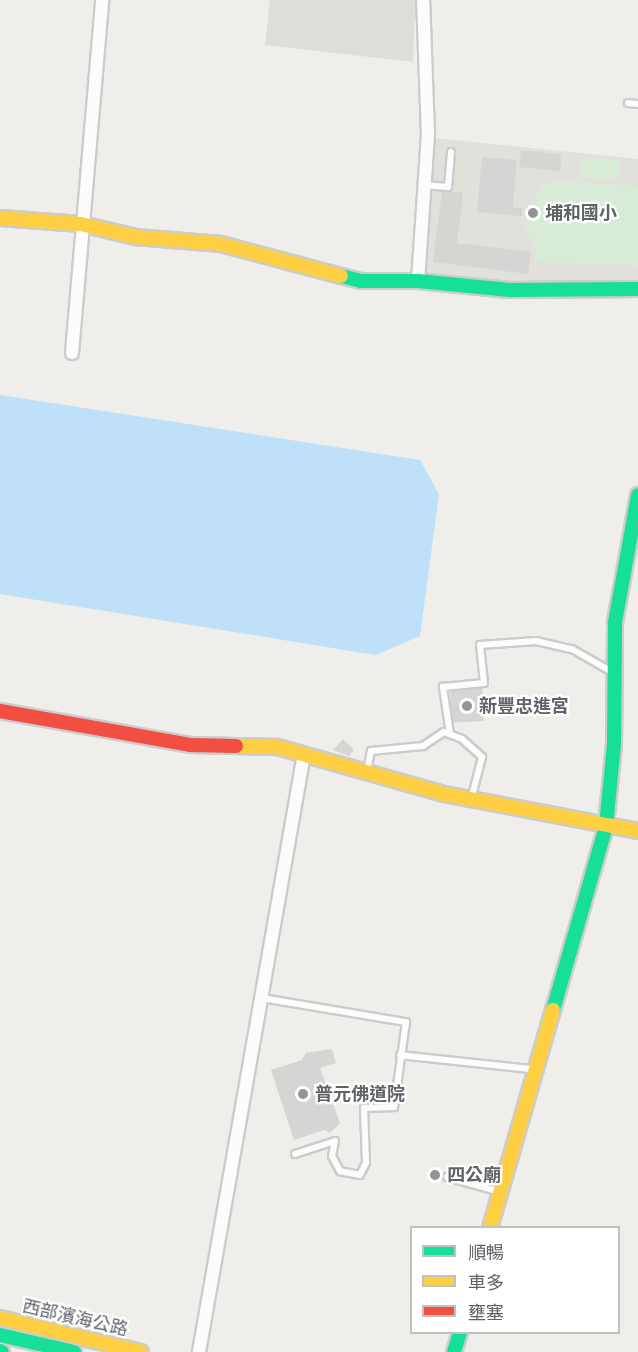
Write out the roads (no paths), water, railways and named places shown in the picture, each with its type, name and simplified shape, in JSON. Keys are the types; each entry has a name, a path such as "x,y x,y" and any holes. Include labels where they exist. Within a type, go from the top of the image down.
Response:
{"main road":[{"path":"0,218 81,224 136,237 221,244 361,281 418,281 510,290 638,289"},
{"path":"490,1226 606,826 615,745 612,672 615,622 638,495"},
{"path":"0,711 190,745 277,747 366,775 472,800 638,831"},
{"name":"西部濱海公路","path":"0,1318 141,1352"},
{"path":"454,1352 459,1334"},
{"path":"0,1335 74,1352"}],"street":[{"path":"72,353 81,224 102,0"},
{"path":"418,281 428,134 423,0"},
{"path":"199,1352 304,754"}],"lane":[{"path":"628,103 638,104"},
{"path":"424,184 448,187 451,152"},
{"path":"450,734 443,687 484,682 480,645 537,641 572,649 612,672"},
{"path":"366,775 371,751 423,746 444,732 462,739 482,757 472,800"},
{"path":"261,998 406,1022 394,1107 364,1108 366,1164 360,1175 340,1171 332,1156 335,1141 295,1154"},
{"path":"400,1055 536,1070"},
{"path":"447,1177 500,1192"}],"water":[{"path":"0,395 420,460 439,494 420,636 376,655 0,594"}],"place":[{"name":"埔和國小","path":"533,213"},
{"name":"新豐忠進宮","path":"467,706"},
{"name":"普元佛道院","path":"303,1094"},
{"name":"四公廟","path":"435,1175"}]}
